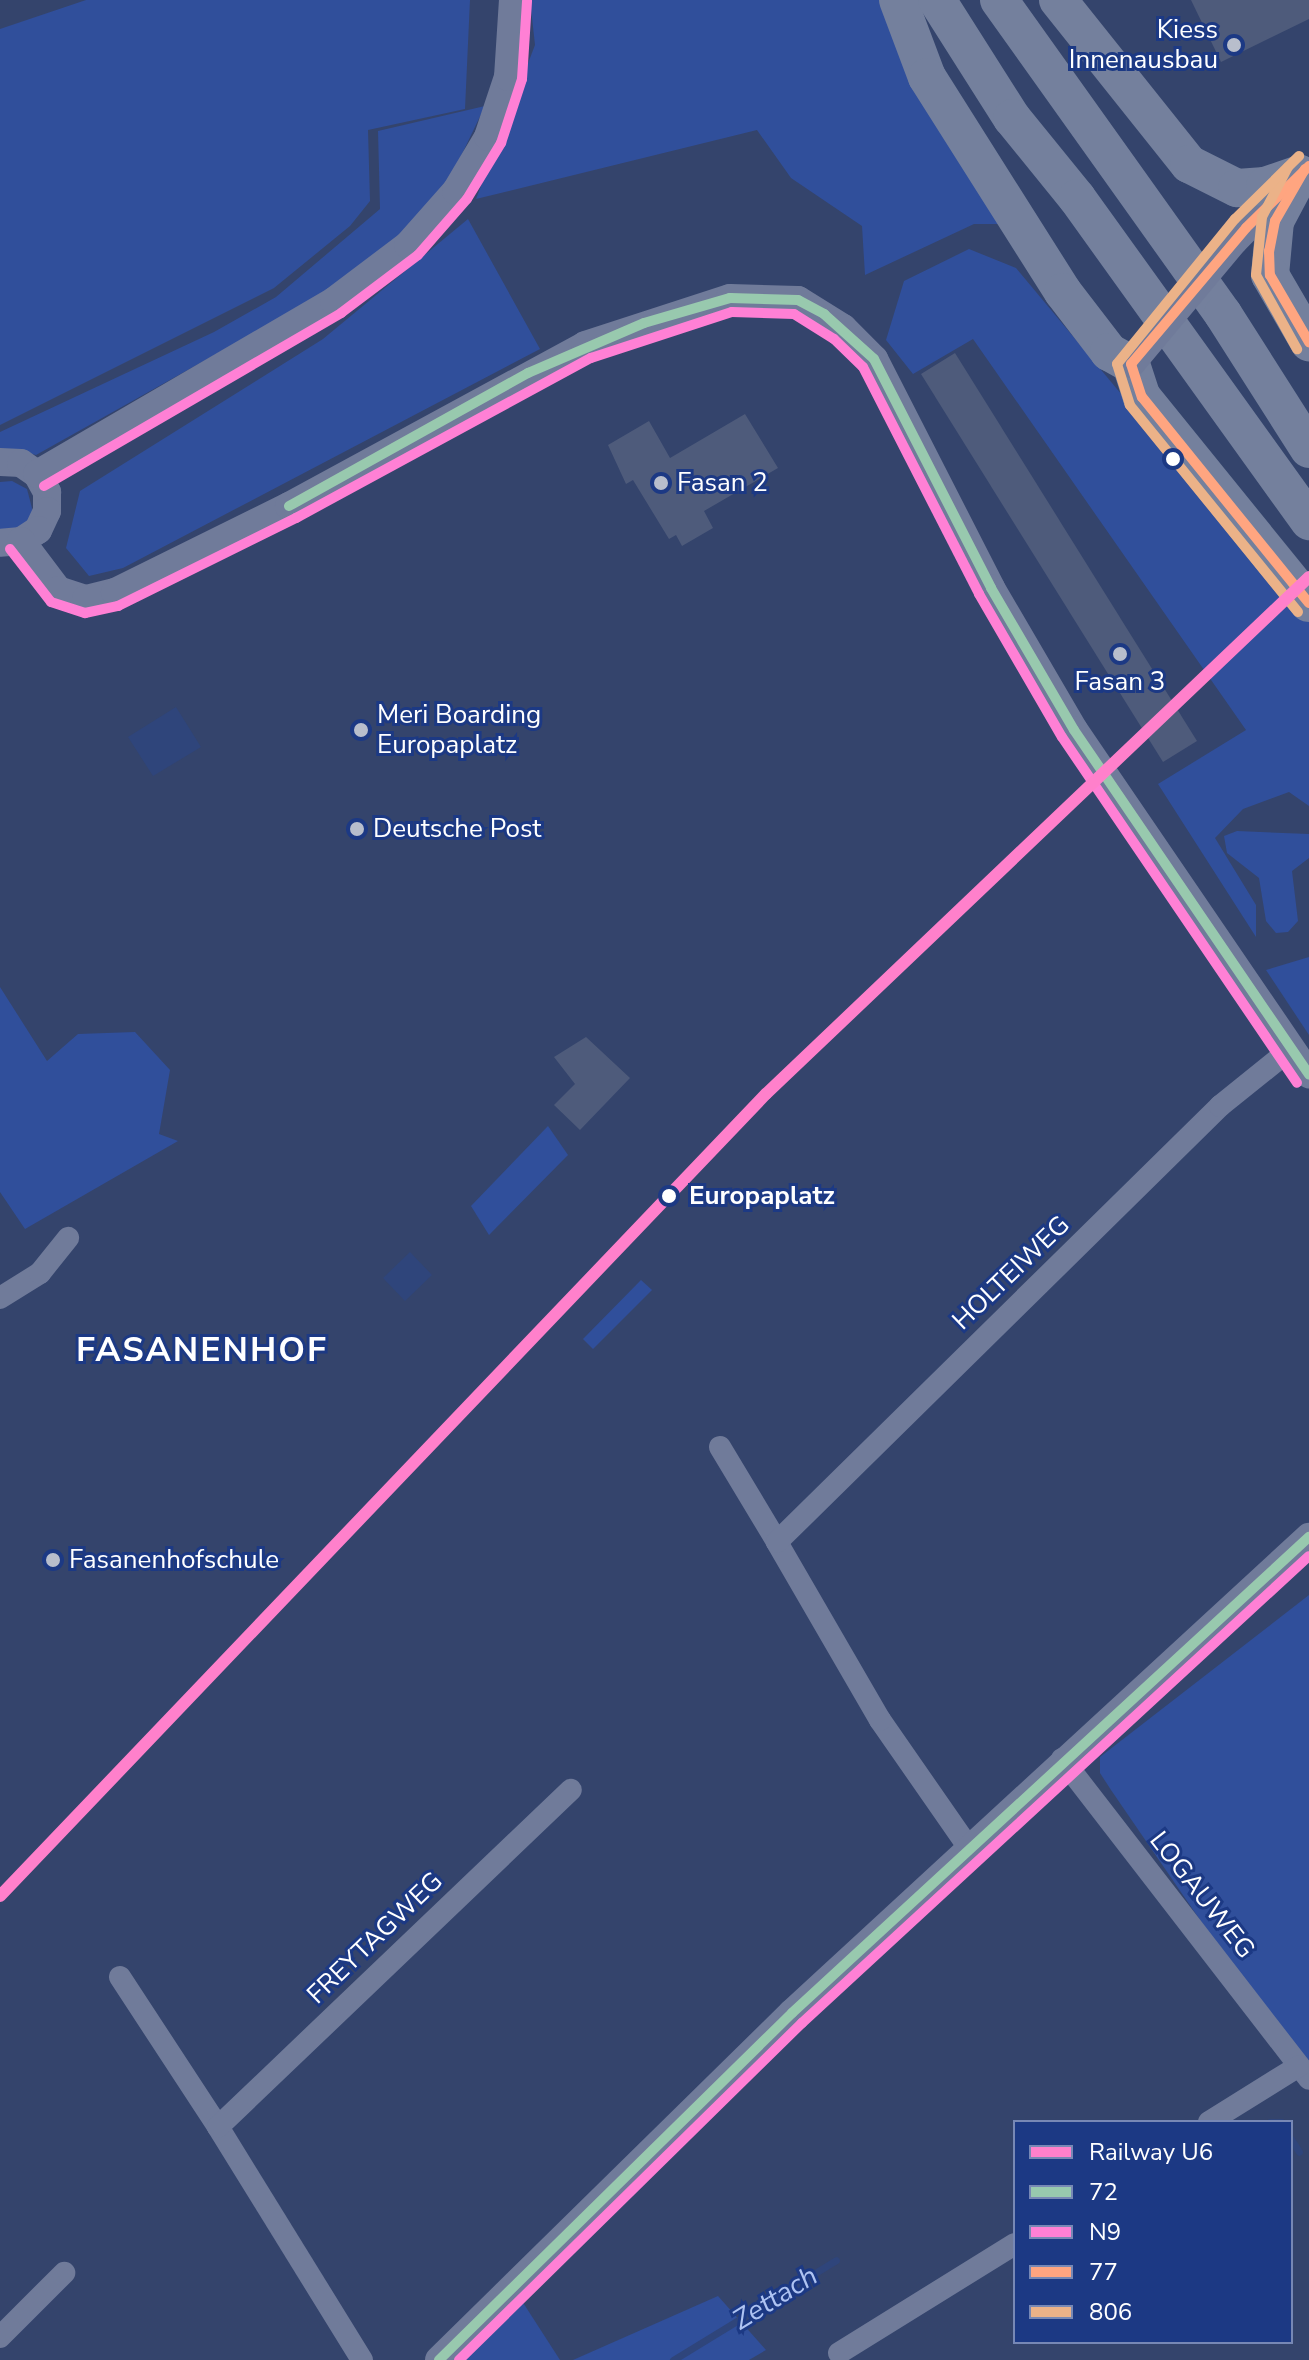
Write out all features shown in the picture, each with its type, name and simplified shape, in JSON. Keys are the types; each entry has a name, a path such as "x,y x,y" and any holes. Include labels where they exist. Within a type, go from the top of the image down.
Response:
{"highway":[{"path":"898,0 927,77 997,191 1109,352 1131,364 1142,397 1309,603"},
{"path":"937,0 1012,118 1077,198 1309,521"},
{"path":"999,0 1223,314 1309,449"},
{"path":"1058,0 1171,144 1211,180 1265,186 1304,170"},
{"path":"1304,170 1275,221 1270,275 1309,342"}],"street":[{"path":"37,474 334,301 408,245 456,191 488,137 508,77 513,0"},
{"path":"1131,364 1234,241 1304,170"},
{"path":"0,462 21,463 37,474 47,492 47,511 38,530 11,542 58,590 86,599 186,559 388,452 528,373 644,323 730,298 798,300 824,314 874,359 991,588 1074,730 1309,1075"},
{"name":"HOLTEIWEG","path":"777,1542 1220,1106 1291,1049"},
{"path":"0,1298 40,1273 68,1238"},
{"path":"720,1447 880,1720 969,1848"},
{"path":"439,2360 1062,1759 1309,1537"},
{"name":"LOGAUWEG","path":"1062,1759 1304,2072 1213,2120"},
{"name":"FREYTAGWEG","path":"218,2127 571,1790"},
{"path":"120,1977 218,2127 362,2360"},
{"path":"839,2353 1013,2245"},
{"path":"0,2337 64,2273"}],"shaded area":[{"path":"86,0 470,0 465,109 368,130 370,201 350,226 274,288 0,425 0,29"},
{"path":"530,0 886,0 999,224 974,224 865,275 862,226 791,178 757,130 476,199 535,45"},
{"path":"485,106 450,179 397,239 334,288 36,455 18,450 0,455 0,432 214,332 276,297 380,209 378,131"},
{"path":"468,219 540,349 123,568 89,576 66,548 80,491 323,339"},
{"path":"969,249 1016,268 1309,619 1309,806 1289,792 1243,809 1215,838 1256,905 1256,937 1158,784 1246,730 973,339 913,374 886,340 904,281"},
{"path":"12,481 27,489 33,512 25,526 0,532 0,482"},
{"path":"176,707 201,747 153,776 128,737"},
{"path":"1237,831 1309,834 1309,858 1292,871 1298,921 1288,932 1276,933 1266,921 1259,878 1227,853 1224,836"},
{"path":"1309,957 1309,1035 1266,970"},
{"path":"0,987 47,1061 78,1034 135,1032 170,1070 159,1134 178,1141 25,1229 0,1192"},
{"path":"548,1126 568,1155 489,1235 471,1206"},
{"path":"410,1252 432,1275 405,1301 383,1278"},
{"path":"641,1280 652,1290 593,1349 583,1339"},
{"path":"1309,1595 1309,2079 1111,1790 1100,1773 1100,1757"},
{"path":"718,2296 766,2350 749,2360 573,2360"},
{"path":"520,2298 560,2360 454,2360"}],"building":[{"name":"Kiess Innenausbau","path":"1191,0 1309,0 1309,19 1221,62"},
{"path":"955,353 1197,741 1163,762 921,374"},
{"path":"745,414 778,468 704,511 713,528 682,546 676,535 669,539 633,480 626,484 608,445 649,421 670,458"},
{"path":"586,1037 630,1078 580,1130 554,1105 575,1084 554,1057"}],"waterway":[{"name":"Zettach","path":"1293,2142 1299,2152"},
{"name":"Zettach","path":"673,2360 836,2260"}],"rail line":[{"name":"U6","path":"0,1896 766,1094 1309,577"}],"transit line":[{"name":"N9","path":"44,486 341,313 418,255 467,199 501,143 522,79 527,1"},
{"name":"806","path":"1298,612 1130,405 1117,364 1235,219 1299,156"},
{"name":"77","path":"1309,166 1246,228 1131,364 1142,397 1309,603"},
{"name":"806","path":"1288,167 1262,217 1256,275 1297,349"},
{"name":"77","path":"1305,169 1275,221 1269,251 1270,275 1309,342"},
{"name":"72","path":"289,506 528,373 644,323 730,298 798,300 824,314 874,359 991,588 1074,730 1309,1075"},
{"name":"N9","path":"10,549 51,602 85,613 118,606 296,518 591,358 732,312 794,314 834,339 863,367 979,594 1062,737 1297,1083"},
{"name":"72","path":"439,2360 792,2013 1309,1537"},
{"name":"N9","path":"459,2360 802,2023 1309,1556"}],"place":[{"name":"Kiess Innenausbau","path":"1234,45"},
{"name":"Fasan 2","path":"661,483"},
{"name":"Fasan 3","path":"1120,654"},
{"name":"Meri Boarding Europaplatz","path":"361,730"},
{"name":"Deutsche Post","path":"357,829"},
{"name":"Europaplatz","path":"669,1196"},
{"name":"Fasanenhofschule","path":"53,1560"}],"district":[{"name":"FASANENHOF","path":"202,1351"}]}
